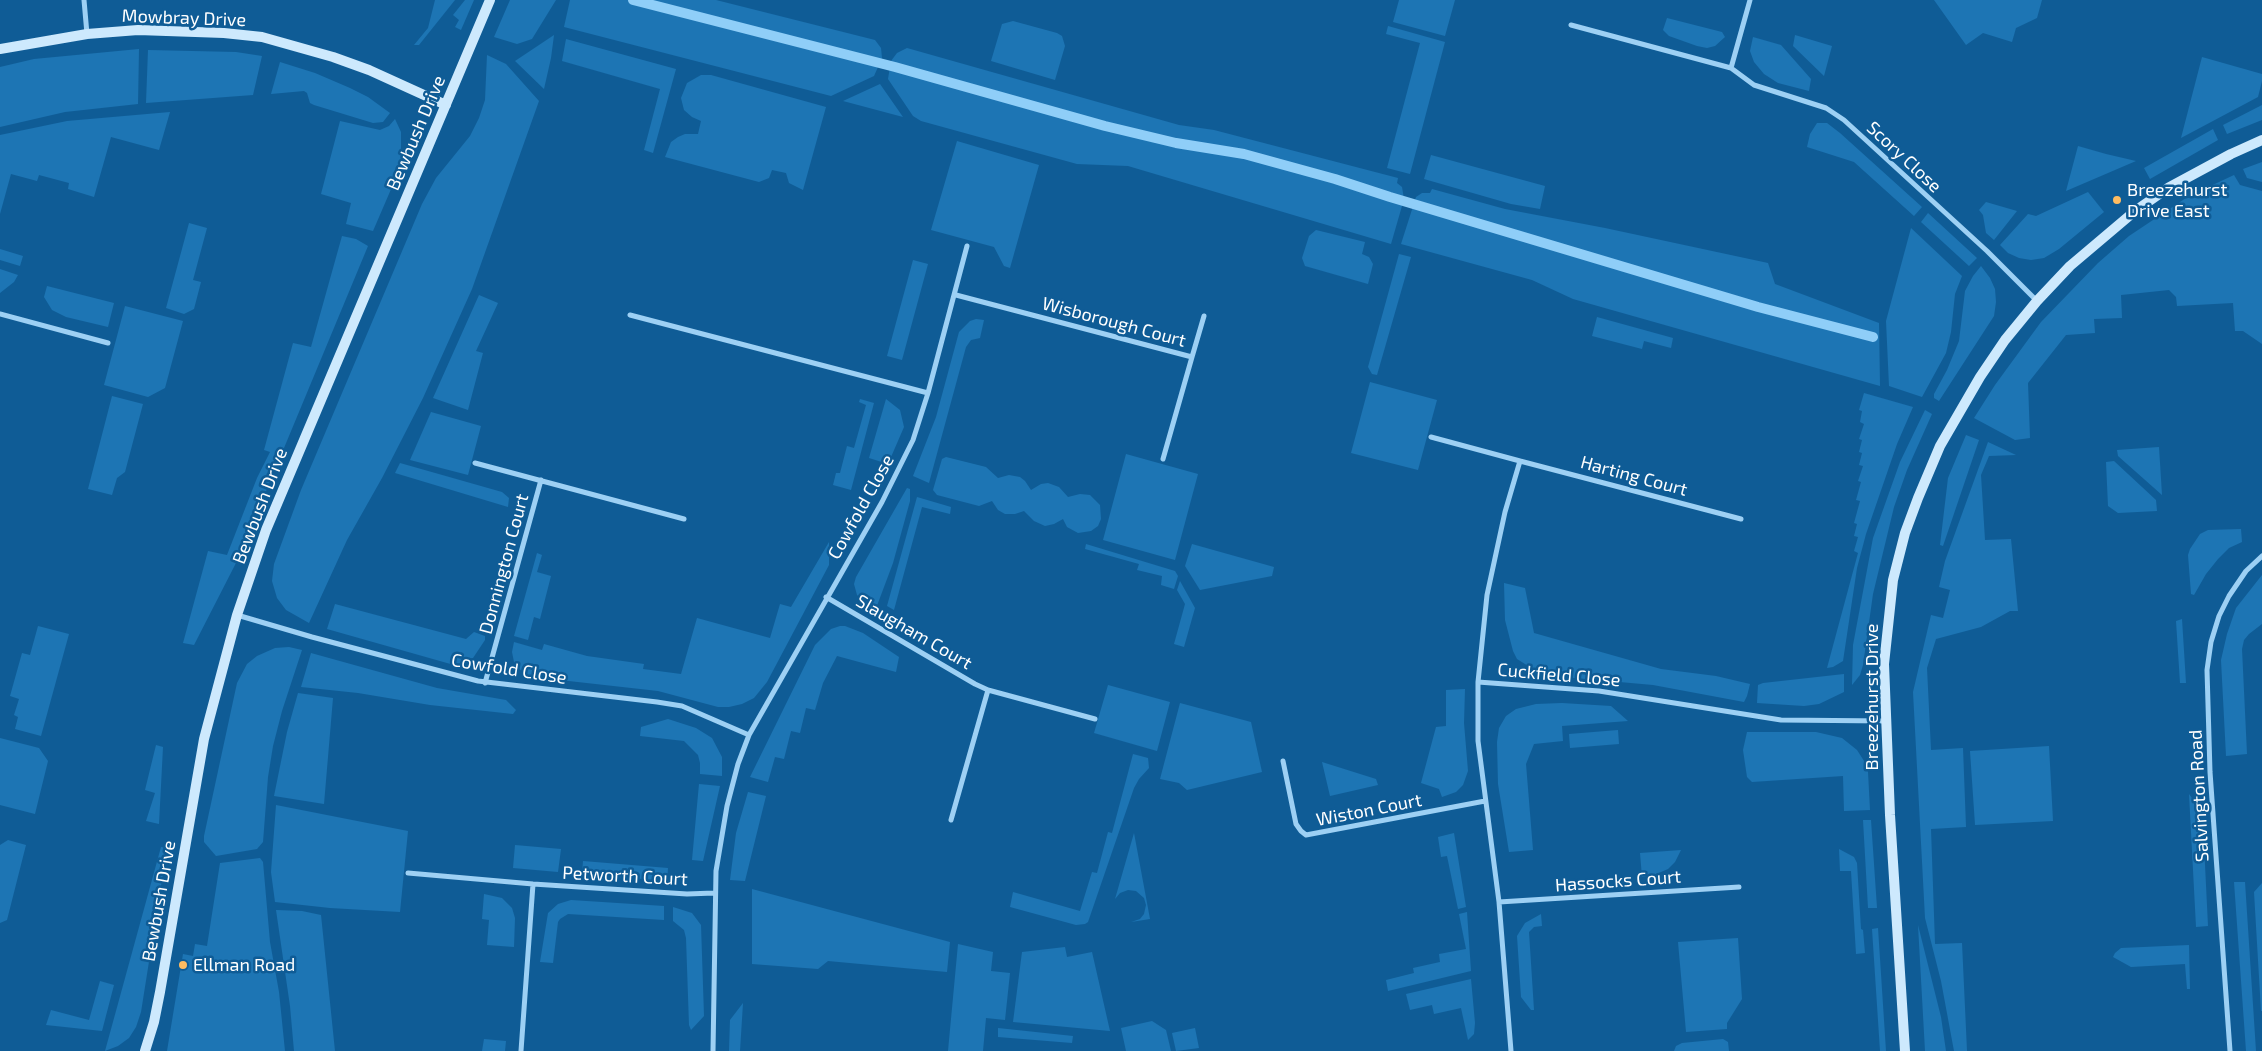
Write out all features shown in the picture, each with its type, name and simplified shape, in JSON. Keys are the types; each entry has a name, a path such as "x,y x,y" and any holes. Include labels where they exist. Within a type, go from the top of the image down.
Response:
{"street":[{"path":"84,0 87,34"},
{"name":"Bewbush Drive","path":"145,1051 154,1022 160,992 204,739 236,615 266,530 490,0"},
{"path":"1731,68 1750,0"},
{"name":"Scory Close","path":"1571,25 1731,68 1754,85 1813,103 1836,114 1987,252 2037,301"},
{"name":"Mowbray Drive","path":"0,49 87,34 138,30 262,37 342,60 446,106"},
{"name":"Breezehurst Drive","path":"1905,1051 1890,816 1884,664 1887,621 1893,580 1905,533 1925,480 1955,418 2005,340 2037,301 2070,266 2135,211 2202,168 2262,140"},
{"name":"Cowfold Close","path":"713,1051 714,893 724,821 738,764 749,735 892,483 913,440 956,295 967,246"},
{"name":"Wisborough Court","path":"956,295 1192,357 1163,459"},
{"path":"0,314 108,343"},
{"path":"630,315 928,393"},
{"path":"1192,357 1204,316"},
{"name":"Harting Court","path":"1431,437 1741,519"},
{"path":"1478,682 1486,596 1505,512 1520,461"},
{"name":"Donnington Court","path":"475,463 684,519"},
{"name":"Donnington Court","path":"485,683 540,480"},
{"name":"Salvington Road","path":"2230,1051 2210,772 2207,670 2211,642 2219,616 2229,596 2246,571 2262,556"},
{"name":"Slaugham Court","path":"826,597 974,684 988,690 1095,719"},
{"name":"Cowfold Close","path":"236,615 485,683 670,704 704,714 749,735"},
{"name":"Cuckfield Close","path":"1510,1051 1499,902 1477,725 1478,682 1599,691 1769,719 1886,721"},
{"path":"951,820 988,690"},
{"name":"Wiston Court","path":"1283,762 1296,824 1301,832 1306,835 1485,801"},
{"name":"Petworth Court","path":"408,873 533,884 686,894 714,893"},
{"path":"521,1051 533,884"},
{"name":"Hassocks Court","path":"1499,902 1739,887"}],"shaded area":[{"path":"435,0 455,0 419,45 414,45 428,28"},
{"path":"465,0 474,0 461,30 455,27 459,20 453,15"},
{"path":"510,0 556,0 532,39 517,44 494,37"},
{"path":"570,0 716,0 875,40 881,48 882,58 874,76 831,96 564,27"},
{"path":"1399,0 1455,0 1445,36 1393,22"},
{"path":"1934,0 2042,0 2037,18 2016,28 2012,42 1983,33 1966,45"},
{"path":"1667,18 1722,32 1725,37 1715,46 1707,48 1697,46 1669,36 1663,30"},
{"path":"1013,21 1062,36 1065,46 1055,80 991,61 1002,24"},
{"path":"1388,26 1445,42 1410,174 1387,168 1420,43 1386,34"},
{"path":"554,35 551,58 544,89 515,61"},
{"path":"1795,35 1832,46 1824,76 1793,46"},
{"path":"1753,37 1781,45 1811,79 1809,91 1778,83 1764,74 1754,62 1750,51"},
{"path":"566,39 676,69 653,153 644,150 660,89 562,61"},
{"path":"907,48 1179,125 1214,130 1398,178 1397,183 1402,187 1404,199 1391,244 1128,166 1077,164 921,121 913,116 888,79 891,61 897,53"},
{"path":"139,49 138,104 65,112 0,127 0,67 34,59"},
{"path":"148,50 236,52 262,56 253,95 146,103"},
{"path":"487,55 506,64 539,101 472,289 423,398 382,478 347,540 309,623 286,610 277,598 272,581 274,564 301,490 422,204 436,178 470,136 479,118 485,100"},
{"path":"2202,57 2262,74 2258,97 2181,138"},
{"path":"280,62 315,73 350,88 368,97 390,113 383,122 373,123 314,105 310,103 307,93 304,91 271,94"},
{"path":"701,75 711,75 826,107 803,190 789,183 786,173 772,170 769,178 759,182 665,157 671,142 678,137 685,134 698,134 701,121 692,117 684,110 681,98 687,83"},
{"path":"880,84 903,117 843,101"},
{"path":"2262,105 2262,120 2227,134 2223,125"},
{"path":"170,112 159,150 111,137 94,197 68,189 69,183 39,175 37,181 11,174 0,214 0,135 67,121"},
{"path":"395,119 401,132 401,158 398,173 373,231 346,224 351,203 321,194 340,121 380,130 389,126"},
{"path":"1817,123 1827,123 1840,133 1922,207 1914,216 1854,162 1807,147 1810,134"},
{"path":"2213,129 2218,140 2150,179 2144,168"},
{"path":"957,141 1039,165 1010,268 1004,266 994,247 931,230"},
{"path":"2078,146 2106,154 2136,161 2066,191"},
{"path":"1431,155 1545,186 1540,209 1511,204 1424,179"},
{"path":"2262,162 2262,182 2247,178 2243,169"},
{"path":"2234,175 2240,185 2262,191 2262,344 2243,331 2235,331 2233,303 2177,306 2176,297 2169,290 2121,295 2122,318 2094,319 2095,333 2066,335 2028,383 2030,438 2015,440 1974,418 1995,385 2041,322 2098,263 2129,236 2189,196"},
{"path":"1432,189 1505,209 1605,228 1768,263 1775,284 1879,323 1880,386 1573,299 1532,280 1401,244 1416,197 1422,193 1430,193"},
{"path":"2088,192 2104,212 2059,249 2044,258 2031,260 2019,258 2008,253 2000,245 2028,214 2036,216"},
{"path":"1986,202 2017,211 1994,240 1986,233 1983,215 1979,210"},
{"path":"1928,213 1977,258 1969,266 1921,222"},
{"path":"189,223 207,228 193,280 201,282 194,309 184,314 166,308"},
{"path":"1911,228 1962,276 1955,294 1951,332 1946,353 1922,397 1889,386 1886,321"},
{"path":"1316,230 1365,242 1362,254 1369,257 1373,264 1368,284 1305,266 1302,258 1309,236"},
{"path":"342,236 356,239 368,246 237,561 194,645 183,643 208,551 227,555 257,478 270,452 264,450 293,343 311,347"},
{"path":"0,249 23,256 20,266 0,260"},
{"path":"1399,254 1411,257 1377,375 1372,374 1368,367"},
{"path":"913,260 928,264 902,360 887,356"},
{"path":"1981,266 1995,289 1994,316 1939,401 1934,398 1934,394 1947,370 1959,341 1965,291"},
{"path":"0,269 18,275 14,282 0,293"},
{"path":"47,286 114,303 108,327 66,317 52,310 44,297"},
{"path":"479,295 498,303 476,351 483,353 468,410 433,398"},
{"path":"125,306 183,321 165,388 148,397 104,385"},
{"path":"1597,317 1673,338 1671,348 1644,341 1642,349 1592,336"},
{"path":"976,319 984,320 980,338 971,340 966,347 929,483 913,476 936,417 959,332 970,321"},
{"path":"1370,382 1437,400 1418,470 1351,453"},
{"path":"1864,393 1913,407 1897,444 1866,534 1857,568 1843,661 1827,668 1858,553 1854,551 1858,537 1854,536 1857,524 1854,523 1860,501 1856,500 1861,482 1858,481 1863,466 1859,465 1862,453 1859,452 1862,440 1859,439 1864,424 1860,422 1862,411 1859,410"},
{"path":"112,396 143,404 125,472 117,478 112,495 88,489"},
{"path":"860,399 874,403 851,490 833,485 836,473 840,473 847,446 854,448 866,405 859,402"},
{"path":"886,399 900,410 904,427 888,464 869,458"},
{"path":"1925,410 1932,414 1907,470 1894,507 1873,594 1863,665 1860,675 1852,685 1853,645 1873,538 1900,462"},
{"path":"431,412 481,426 468,475 410,460"},
{"path":"1966,435 1979,440 1943,546 1940,545 1948,478"},
{"path":"1988,442 2016,455 1989,456 1981,475 1985,540 2011,539 2018,611 2010,611 1981,627 1936,639 1927,668 1931,750 1963,748 1966,827 1931,829 1935,944 1962,943 1967,1051 1954,1051 1941,981 1925,918 1913,692 1931,615 1943,618 1950,590 1939,587 1945,561"},
{"path":"2159,447 2162,495 2118,456 2117,450"},
{"path":"1126,454 1198,474 1175,560 1103,540"},
{"path":"946,457 986,467 998,478 1009,475 1020,477 1031,490 1041,484 1048,483 1059,487 1068,497 1080,494 1090,495 1100,505 1101,519 1098,526 1091,531 1078,533 1067,527 1063,519 1045,526 1034,521 1024,511 1015,514 1005,514 998,510 992,501 979,506 937,495 933,490 942,459"},
{"path":"2114,461 2156,500 2157,511 2118,513 2108,506 2106,462"},
{"path":"400,463 502,492 509,498 508,507 395,473"},
{"path":"907,488 910,489 910,501 893,563 875,611 857,595 854,584 856,577"},
{"path":"917,497 951,507 950,514 922,507 894,610 887,606"},
{"path":"2241,529 2242,542 2229,548 2218,559 2206,574 2194,595 2191,594 2188,555 2200,534 2208,530"},
{"path":"829,542 829,565 767,682 754,698 742,704 718,707 658,691 533,677 523,673 514,662 512,652 514,642 542,650 544,644 587,656 644,664 643,669 681,674 697,618 770,638 780,604 791,607"},
{"path":"1086,544 1175,571 1178,576 1174,589 1161,585 1162,576 1137,570 1139,564 1085,549"},
{"path":"1192,544 1274,567 1272,576 1200,590 1185,566"},
{"path":"537,553 542,555 537,572 551,576 540,619 534,617 528,640 514,636"},
{"path":"2262,575 2262,624 2244,640 2242,649 2247,754 2226,756 2221,660 2236,608"},
{"path":"1180,581 1195,608 1184,647 1174,644 1185,604 1177,590"},
{"path":"1504,583 1525,588 1534,633 1661,669 1716,676 1750,684 1747,696 1744,702 1653,685 1564,677 1533,669 1517,659 1513,651 1505,620"},
{"path":"335,604 466,639 474,632 485,636 485,640 473,658 462,664 454,665 327,629"},
{"path":"2182,619 2186,683 2180,683 2176,621"},
{"path":"38,626 69,634 41,736 15,729 18,717 14,715 19,699 10,696 22,653 30,655"},
{"path":"840,626 863,633 899,657 896,672 837,656 823,683 815,710 806,708 800,733 791,731 784,759 775,757 768,782 750,777 815,645 831,629"},
{"path":"289,647 302,650 282,711 273,746 268,777 263,842 257,849 216,856 204,842 204,836 237,683 247,664 257,656 275,648"},
{"path":"311,653 437,688 506,700 516,710 513,714 430,705 358,693 301,687"},
{"path":"1844,674 1844,692 1819,704 1804,706 1757,703 1758,685 1763,683"},
{"path":"1108,685 1170,702 1157,751 1094,733"},
{"path":"1465,689 1464,723 1468,771 1463,785 1456,792 1442,797 1439,789 1421,783 1436,727 1446,726 1446,690"},
{"path":"298,693 333,698 324,804 274,796 287,732"},
{"path":"1180,703 1251,722 1262,772 1187,790 1179,783 1160,779"},
{"path":"1562,703 1611,706 1628,721 1562,726 1563,741 1534,744 1526,764 1533,850 1509,852 1498,784 1497,742 1499,728 1506,716 1516,709 1536,704"},
{"path":"668,719 696,728 712,738 722,757 722,776 700,774 698,755 684,741 640,736 641,727"},
{"path":"1618,730 1619,744 1570,748 1569,734"},
{"path":"1747,732 1816,732 1842,738 1857,750 1866,764 1870,810 1844,811 1843,776 1752,782 1747,777 1743,750"},
{"path":"0,738 39,748 48,761 35,814 0,805"},
{"path":"156,745 163,747 159,824 146,821 155,793 145,790"},
{"path":"2049,746 2053,821 1975,825 1970,751"},
{"path":"1133,754 1148,758 1149,768 1134,788 1088,922 1076,925 1010,907 1013,892 1080,911 1092,872 1097,873 1108,832 1112,833"},
{"path":"1322,762 1376,779 1378,785 1330,796"},
{"path":"699,784 720,786 703,861 692,860"},
{"path":"748,792 766,796 745,881 730,880 736,833"},
{"path":"2189,794 2201,811 2203,824 2208,926 2196,927"},
{"path":"276,805 408,831 400,912 330,908 275,902 271,872"},
{"path":"1863,820 1871,820 1877,908 1868,908"},
{"path":"1134,833 1150,919 1131,922 1140,919 1144,914 1146,905 1144,898 1136,891 1128,890 1120,893 1115,899"},
{"path":"1454,833 1466,907 1458,909 1447,856 1441,857 1438,837"},
{"path":"8,840 26,845 7,920 0,923 0,845"},
{"path":"515,845 561,849 558,872 513,868"},
{"path":"161,847 167,848 141,1012 136,1027 129,1038 118,1046 105,1051"},
{"path":"1839,849 1854,857 1857,863 1861,929 1863,930 1865,953 1856,954 1851,871 1840,871"},
{"path":"1681,850 1675,862 1668,869 1654,875 1642,877 1640,853"},
{"path":"260,858 263,862 270,942 279,992 285,1051 167,1051 183,954 193,956 195,944 207,946 220,863"},
{"path":"583,861 668,868 667,881 582,874"},
{"path":"2234,882 2245,882 2256,1051 2246,1051"},
{"path":"2262,883 2262,1011 2261,1011 2254,892"},
{"path":"752,889 950,942 947,972 828,961 818,969 752,964"},
{"path":"484,894 502,898 512,908 515,918 514,947 487,945 489,920 482,919"},
{"path":"571,900 664,906 664,920 568,914 558,922 553,963 540,962 548,913 558,904"},
{"path":"673,907 692,913 701,925 704,1016 691,1030 689,1025 686,938 684,930 673,921"},
{"path":"276,910 302,911 321,915 335,1051 294,1051 290,1006"},
{"path":"1467,912 1471,971 1388,991 1386,980 1414,973 1413,968 1440,962 1439,954 1466,949 1459,914"},
{"path":"1541,914 1542,926 1534,927 1529,932 1534,1010 1531,1010 1521,997 1517,936 1525,923"},
{"path":"1918,925 1941,1017 1946,1051 1925,1051"},
{"path":"1878,928 1886,1051 1880,1051 1872,929"},
{"path":"1738,938 1742,999 1727,1023 1727,1029 1686,1032 1678,942"},
{"path":"958,944 993,952 991,971 1010,973 1005,1020 986,1018 983,1051 948,1051"},
{"path":"2189,945 2190,989 2187,989 2185,964 2131,967 2113,957 2121,948"},
{"path":"1065,947 1067,957 1092,952 1110,1031 1013,1022 1022,952"},
{"path":"1471,979 1475,1023 1474,1034 1468,1040 1461,1008 1434,1014 1432,1005 1410,1010 1406,994"},
{"path":"100,981 114,985 102,1031 46,1025 51,1010 89,1020"},
{"path":"743,1003 740,1051 729,1051 730,1020"},
{"path":"1152,1021 1166,1030 1171,1051 1126,1051 1121,1028"},
{"path":"998,1028 1073,1036 1072,1043 998,1037"},
{"path":"1195,1028 1199,1048 1176,1051 1172,1033"},
{"path":"484,1039 506,1041 505,1051 482,1051"},
{"path":"1723,1039 1728,1042 1729,1051 1674,1051 1676,1046 1682,1043"}],"waterway":[{"path":"633,0 895,67 1105,126 1176,143 1244,154 1335,179 1758,307 1873,337"}],"place":[{"name":"Breezehurst Drive East","path":"2117,200"},
{"name":"Ellman Road","path":"183,965"}]}
